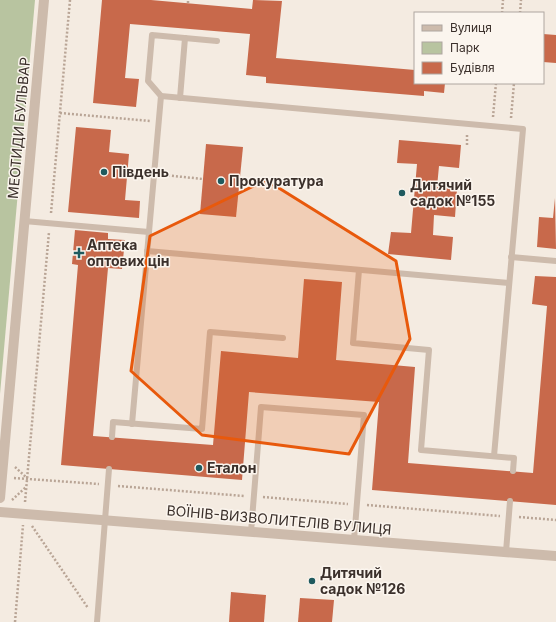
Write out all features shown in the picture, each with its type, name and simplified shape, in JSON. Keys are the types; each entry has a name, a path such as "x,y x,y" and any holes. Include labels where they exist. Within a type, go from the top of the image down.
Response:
{"street":[{"name":"МЕОТИДИ БУЛЬВАР","path":"0,498 44,0"},
{"name":"ВОЇНІВ-ВИЗВОЛИТЕЛІВ ВУЛИЦЯ","path":"0,512 556,556"}],"lane":[{"path":"217,41 152,36 148,81 161,96 523,129 494,456"},
{"path":"180,98 185,38"},
{"path":"132,424 161,96"},
{"path":"24,221 149,232"},
{"path":"147,251 509,283"},
{"path":"512,257 556,261"},
{"path":"359,270 353,343 429,350 421,450 514,458 512,471"},
{"path":"112,437 113,422 202,429 210,332 282,338"},
{"path":"251,532 261,407 364,415 354,540"},
{"path":"97,622 109,469"},
{"path":"506,552 510,501"}],"path":[{"path":"15,622 70,0"},
{"path":"502,12 503,0"},
{"path":"520,12 521,0"},
{"path":"492,126 496,84"},
{"path":"510,127 514,84"},
{"path":"60,113 159,122"},
{"path":"154,174 203,179"},
{"path":"27,479 556,520"},
{"path":"24,514 88,609"}],"highlighted area":[{"path":"266,180 396,261 410,339 349,454 202,435 131,371 150,236"}],"green space":[{"path":"0,0 35,0 0,394"}],"building":[{"path":"102,0 151,0 252,9 253,0 282,1 276,58 414,70 414,84 445,84 444,93 424,91 424,96 266,83 266,77 246,75 250,34 130,24 125,78 139,79 136,107 93,103"},
{"path":"544,34 556,35 556,63 544,62"},
{"path":"76,127 111,130 109,152 129,154 125,200 140,201 139,218 68,212"},
{"path":"399,140 461,145 459,168 439,166 437,187 457,189 455,217 434,215 433,235 453,237 451,260 388,254 391,232 411,233 417,164 397,163"},
{"path":"206,144 243,147 236,217 200,214"},
{"path":"555,198 556,249 537,247 539,217 553,218"},
{"path":"75,230 108,233 108,239 125,240 122,269 108,268 93,436 213,445 221,351 298,358 304,279 342,282 336,360 415,367 408,463 533,473 547,306 532,304 535,276 556,277 556,505 372,490 379,402 249,392 242,480 61,465 78,265 72,264"},
{"path":"231,592 266,595 264,622 229,622"},
{"path":"300,598 334,600 332,622 298,622"}],"place":[{"name":"Південь","path":"104,172"},
{"name":"Прокуратура","path":"221,181"},
{"name":"Дитячий садок №155","path":"402,193"},
{"name":"Аптека оптових цін","path":"79,253"},
{"name":"Еталон","path":"199,468"},
{"name":"Дитячий садок №126","path":"312,581"}]}
